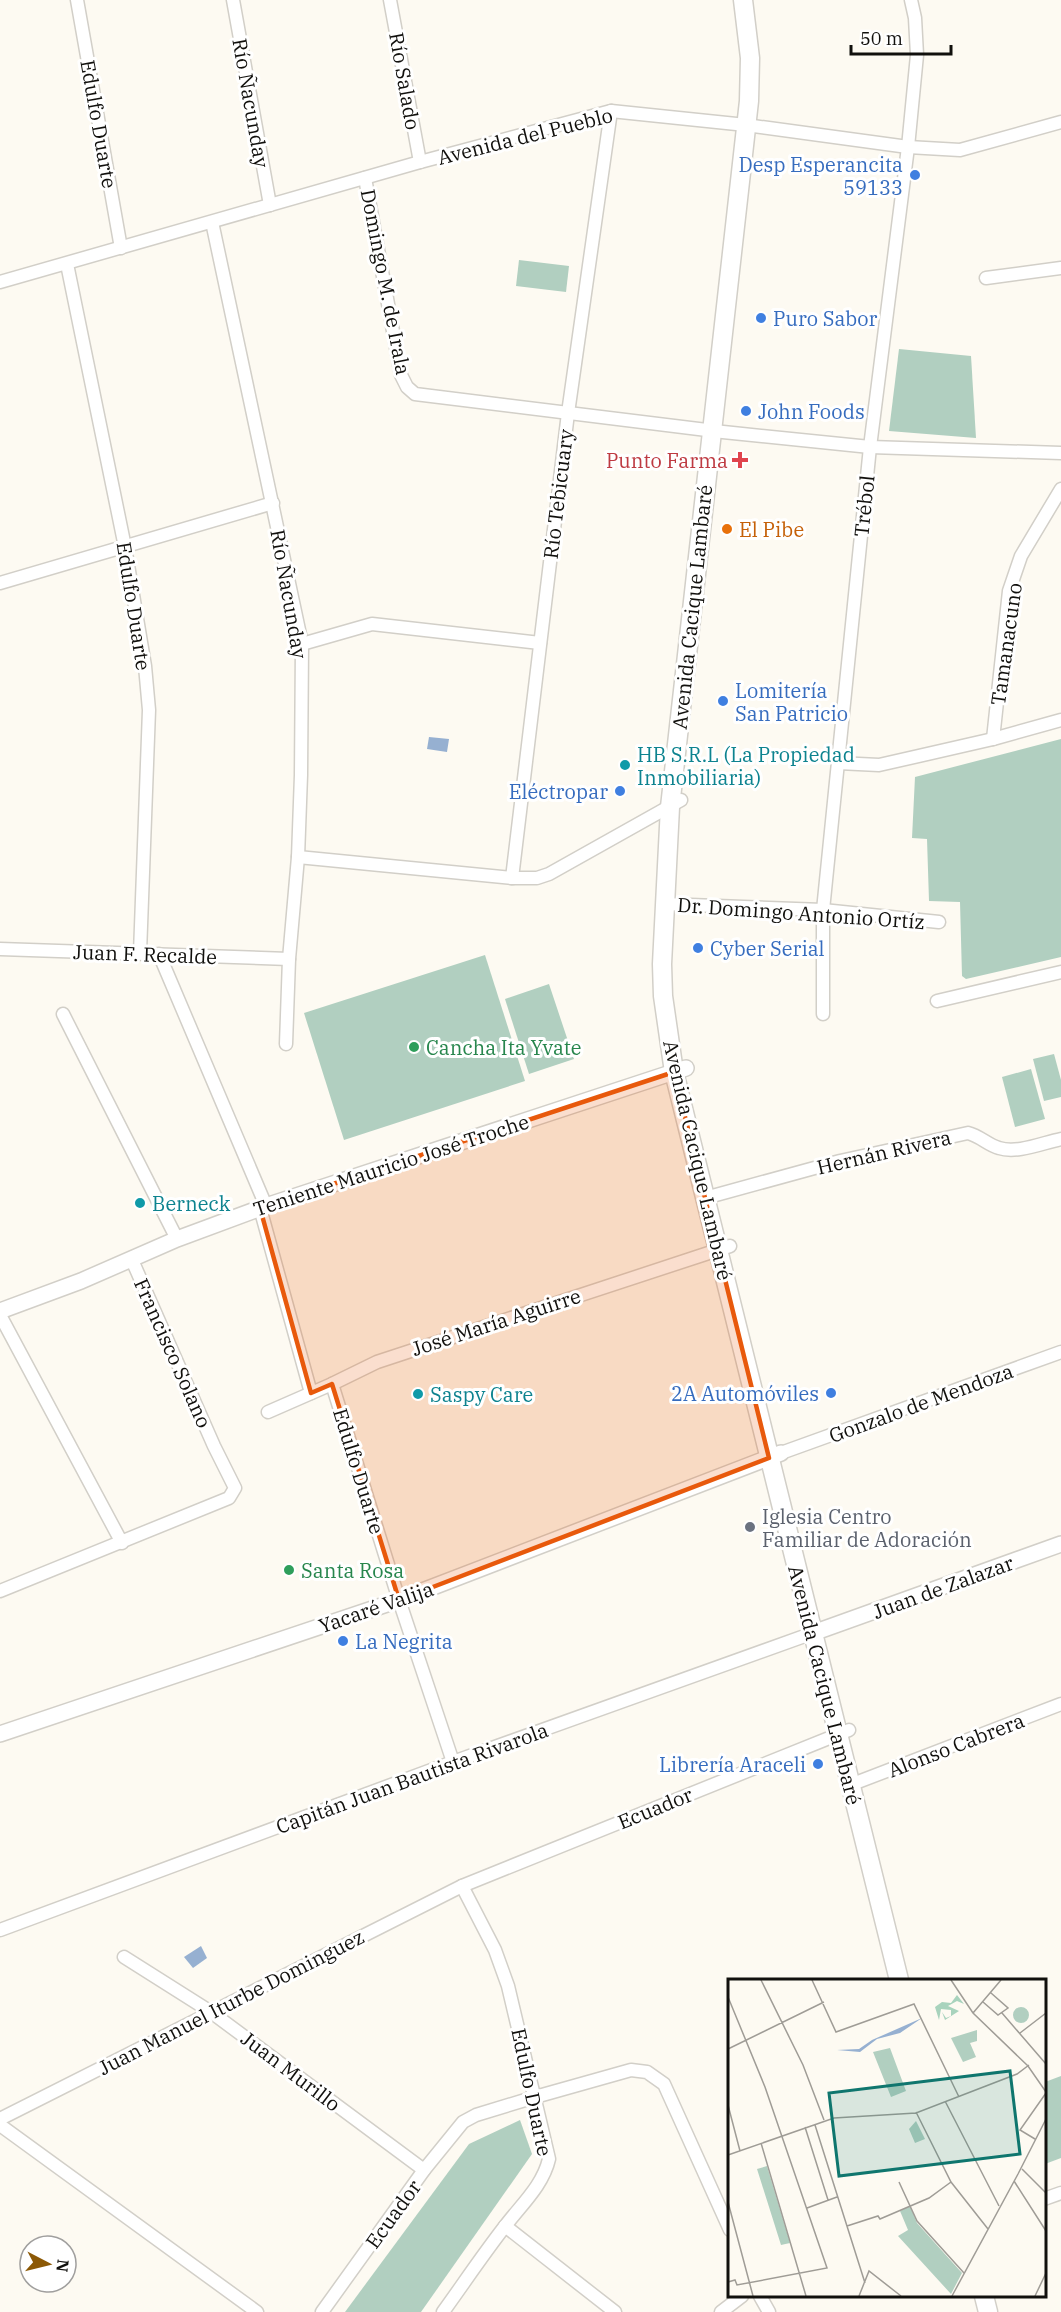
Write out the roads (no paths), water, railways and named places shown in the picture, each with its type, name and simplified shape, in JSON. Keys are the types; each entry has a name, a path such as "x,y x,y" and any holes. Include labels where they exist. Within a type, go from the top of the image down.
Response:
{"main road":[{"name":"Avenida Cacique Lambaré","path":"743,0 750,58 752,126"},
{"name":"Avenida Cacique Lambaré","path":"755,0 761,57 677,794 670,904 680,1070 843,1732 911,1979"},
{"name":"Avenida Cacique Lambaré","path":"856,1783 899,1979"},
{"path":"984,2297 988,2312"}],"street":[{"name":"Edulfo Duarte","path":"77,0 121,248"},
{"name":"Río Ñacunday","path":"233,0 270,205"},
{"name":"Río Salado","path":"390,0 420,162"},
{"name":"Trébol","path":"823,1014 823,910 870,447 908,147 917,55 915,18 911,0"},
{"name":"Avenida del Pueblo","path":"0,282 420,162 610,111 752,126 908,147 960,150 1061,122"},
{"name":"Río Tebicuary","path":"512,878 568,413 610,111"},
{"name":"Domingo M. de Irala","path":"365,178 401,375 407,387 415,394 568,413"},
{"name":"Río Ñacunday","path":"212,222 302,644 298,857 289,959 286,1044"},
{"name":"Edulfo Duarte","path":"67,264 125,547 145,666 149,710 140,953"},
{"path":"986,278 1061,268"},
{"path":"568,413 870,447 1061,453"},
{"name":"Tamanacuno","path":"993,739 1009,591 1021,556 1061,489"},
{"path":"0,583 273,503"},
{"path":"302,644 372,624 540,643"},
{"path":"838,763 879,765 993,739 1061,720"},
{"path":"298,857 512,878 537,878 549,874 677,794"},
{"name":"Dr. Domingo Antonio Ortíz","path":"670,904 823,910 939,922"},
{"name":"Juan F. Recalde","path":"0,949 289,959"},
{"path":"159,954 263,1207 311,1394"},
{"path":"936,1001 1061,972"},
{"path":"63,1014 177,1239"},
{"name":"Teniente Mauricio José Troche","path":"0,1313 132,1260 177,1239 263,1207 680,1070"},
{"name":"Hernán Rivera","path":"711,1196 840,1161 968,1133 976,1135 996,1148 1009,1150 1061,1139"},
{"name":"José María Aguirre","path":"268,1412 377,1362 724,1248"},
{"name":"Francisco Solano","path":"122,1543 229,1497 234,1493 235,1488 214,1446 132,1260"},
{"path":"0,1313 122,1543 0,1591"},
{"name":"Gonzalo de Mendoza","path":"775,1455 1061,1352"},
{"name":"Edulfo Duarte","path":"332,1384 399,1600 453,1762"},
{"name":"Yacaré Valija","path":"0,1734 399,1600 775,1455"},
{"name":"Juan de Zalazar","path":"819,1632 1061,1544"},
{"name":"Capitán Juan Bautista Rivarola","path":"0,1930 453,1762 819,1632"},
{"name":"Alonso Cabrera","path":"856,1783 1061,1704"},
{"name":"Ecuador","path":"462,1886 843,1732"},
{"name":"Edulfo Duarte","path":"443,2312 540,2182 549,2160 508,1986 495,1950 462,1886"},
{"name":"Juan Manuel Iturbe Dominguez","path":"0,2119 462,1886"},
{"name":"Juan Murillo","path":"124,1957 211,2012 424,2170"},
{"name":"Ecuador","path":"322,2312 424,2170 463,2122 476,2115 632,2070 647,2072 664,2084 728,2228"},
{"path":"0,2125 257,2312"},
{"path":"1046,2198 1061,2193"},
{"path":"505,2226 615,2312"},
{"path":"721,2312 740,2297"},
{"path":"761,2297 769,2312"}],"water":[{"path":"429,737 449,739 447,752 427,749"},
{"path":"201,1946 207,1958 193,1968 184,1957"}],"place":[{"name":"Desp Esperancita 59133","path":"915,175"},
{"name":"Puro Sabor","path":"761,318"},
{"name":"John Foods","path":"746,411"},
{"name":"Punto Farma","path":"740,460"},
{"name":"El Pibe","path":"727,529"},
{"name":"Lomitería San Patricio","path":"723,701"},
{"name":"HB S.R.L (La Propiedad Inmobiliaria)","path":"625,765"},
{"name":"Eléctropar","path":"620,791"},
{"name":"Cyber Serial","path":"698,948"},
{"name":"Cancha Ita Yvate","path":"414,1047"},
{"name":"Berneck","path":"140,1203"},
{"name":"2A Automóviles","path":"831,1393"},
{"name":"Saspy Care","path":"418,1394"},
{"name":"Iglesia Centro Familiar de Adoración","path":"750,1527"},
{"name":"Santa Rosa","path":"289,1570"},
{"name":"La Negrita","path":"343,1641"},
{"name":"Librería Araceli","path":"818,1764"}]}
